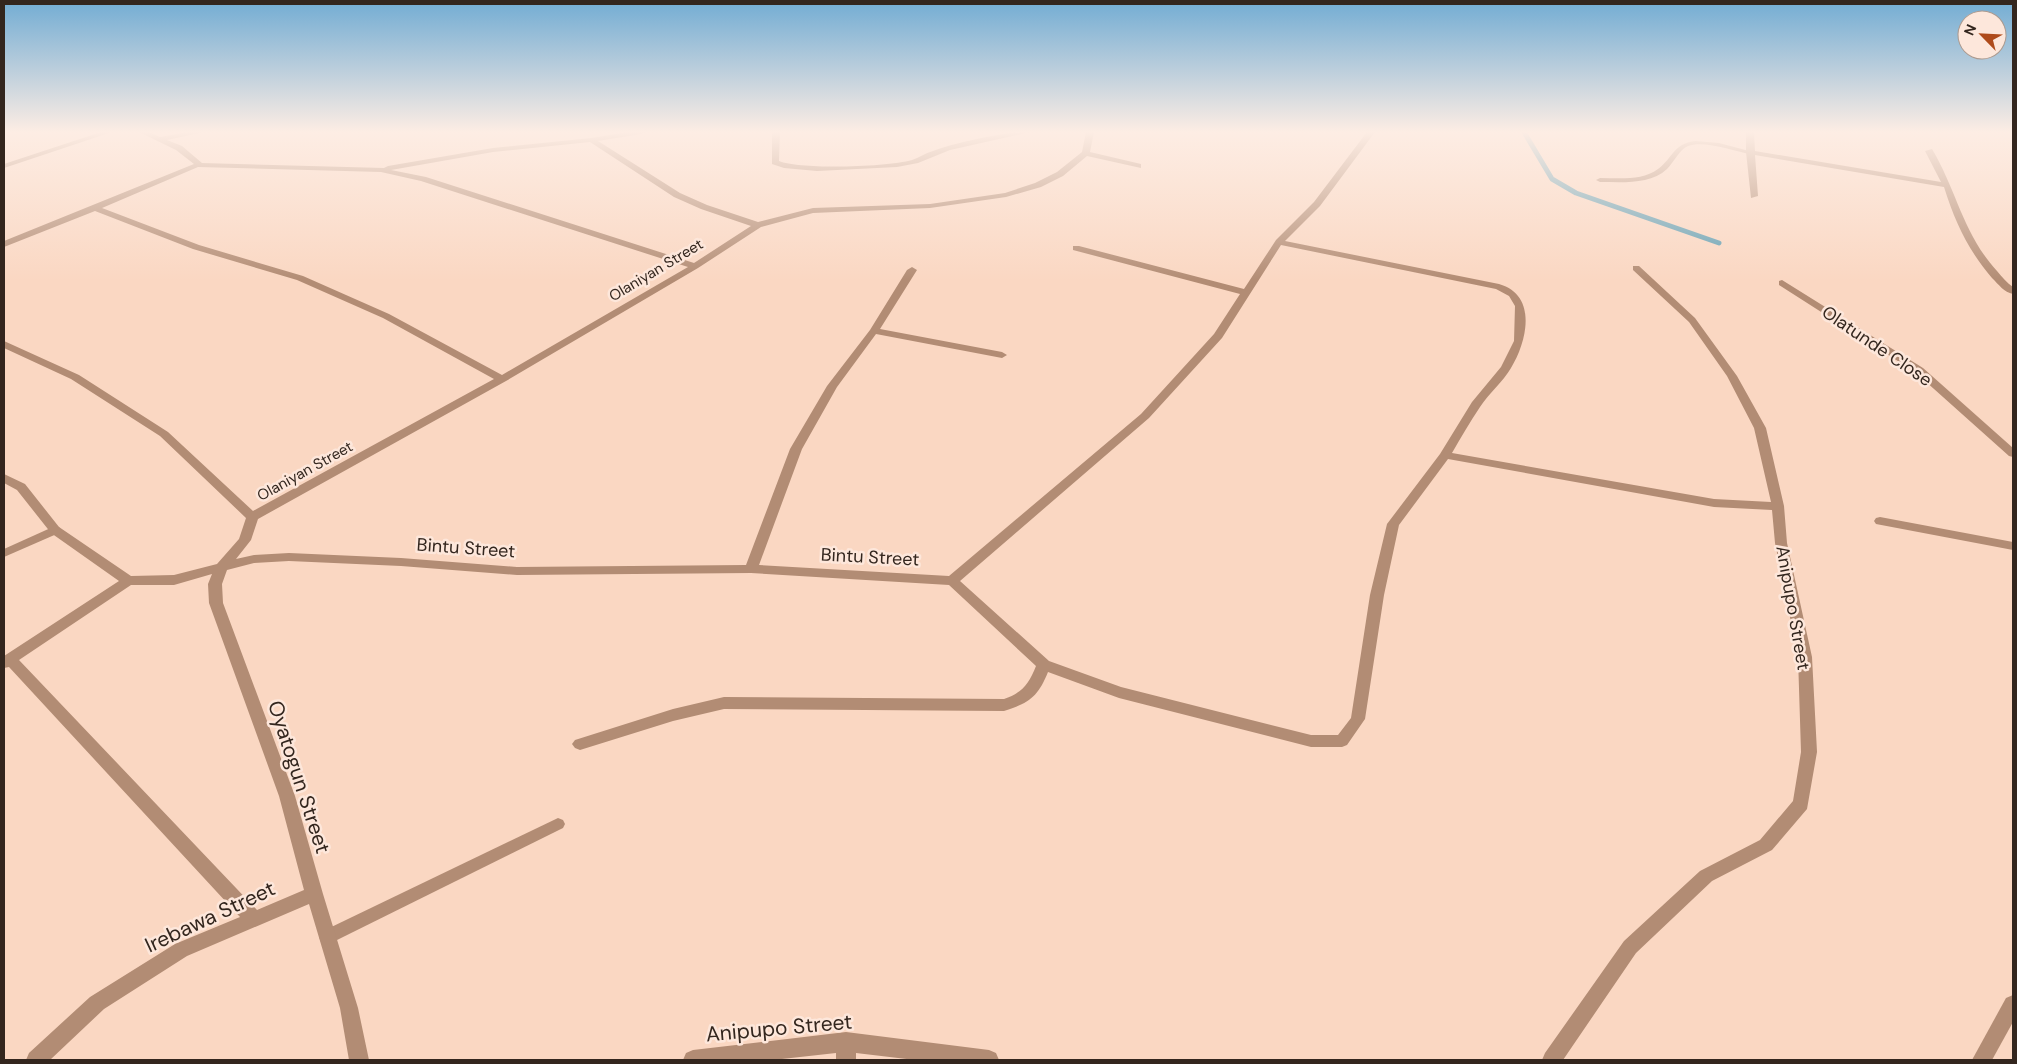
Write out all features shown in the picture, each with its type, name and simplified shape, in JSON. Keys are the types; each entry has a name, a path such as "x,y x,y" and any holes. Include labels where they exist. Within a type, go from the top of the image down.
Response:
{"street":[{"path":"4,244 157,182"},
{"path":"431,182 695,266"},
{"path":"656,182 677,195 704,207 758,225"},
{"name":"Olaniyan Street","path":"252,517 502,379 695,266 758,225 812,211 930,206 1006,195 1045,182"},
{"path":"1279,242 1499,287 1512,294 1520,306 1519,342 1506,368 1476,404 1444,455 1393,524 1377,595 1358,719 1342,741 1312,740 1119,692 1044,665 952,581 1145,416 1218,336 1279,242 1317,204 1334,182"},
{"path":"1753,182 1754,196"},
{"path":"1927,182 1947,185"},
{"path":"1945,182 1957,216 1979,257 2013,291"},
{"path":"95,208 196,246 300,278 386,316 502,379"},
{"path":"1076,248 1246,293"},
{"name":"Anipupo Street","path":"1552,1060 1630,947 1706,876 1766,845 1801,804 1809,752 1805,658 1781,543 1778,506 1760,428 1732,376 1692,320 1636,268"},
{"path":"751,569 796,449 832,386 874,330 912,270"},
{"name":"Olatunde Close","path":"1782,283 1919,370 2013,454"},
{"path":"874,330 1002,355"},
{"path":"4,344 75,377 164,434 252,517"},
{"path":"1444,455 1714,503 1778,506"},
{"path":"4,478 21,488 55,530 128,581 7,662 253,918"},
{"name":"Oyatogun Street","path":"252,517 245,540 222,567 215,584 216,603 287,796 314,894 349,1008 359,1060"},
{"path":"1880,521 2013,546"},
{"name":"Bintu Street","path":"128,581 174,580 254,559 289,557 401,562 517,571 751,569 952,581"},
{"path":"580,744 674,715 724,703 1004,704 1020,700 1035,689 1044,665"},
{"name":"Irebawa Street","path":"36,1060 97,1003 182,950 253,918 314,894"},
{"path":"1982,1060 2013,1004"},
{"name":"Anipupo Street","path":"693,1060 846,1051 989,1060"}],"lane":[{"path":"4,553 55,530"},
{"path":"327,937 558,824"}],"waterway":[{"path":"1557,182 1576,193 1719,243"}]}
